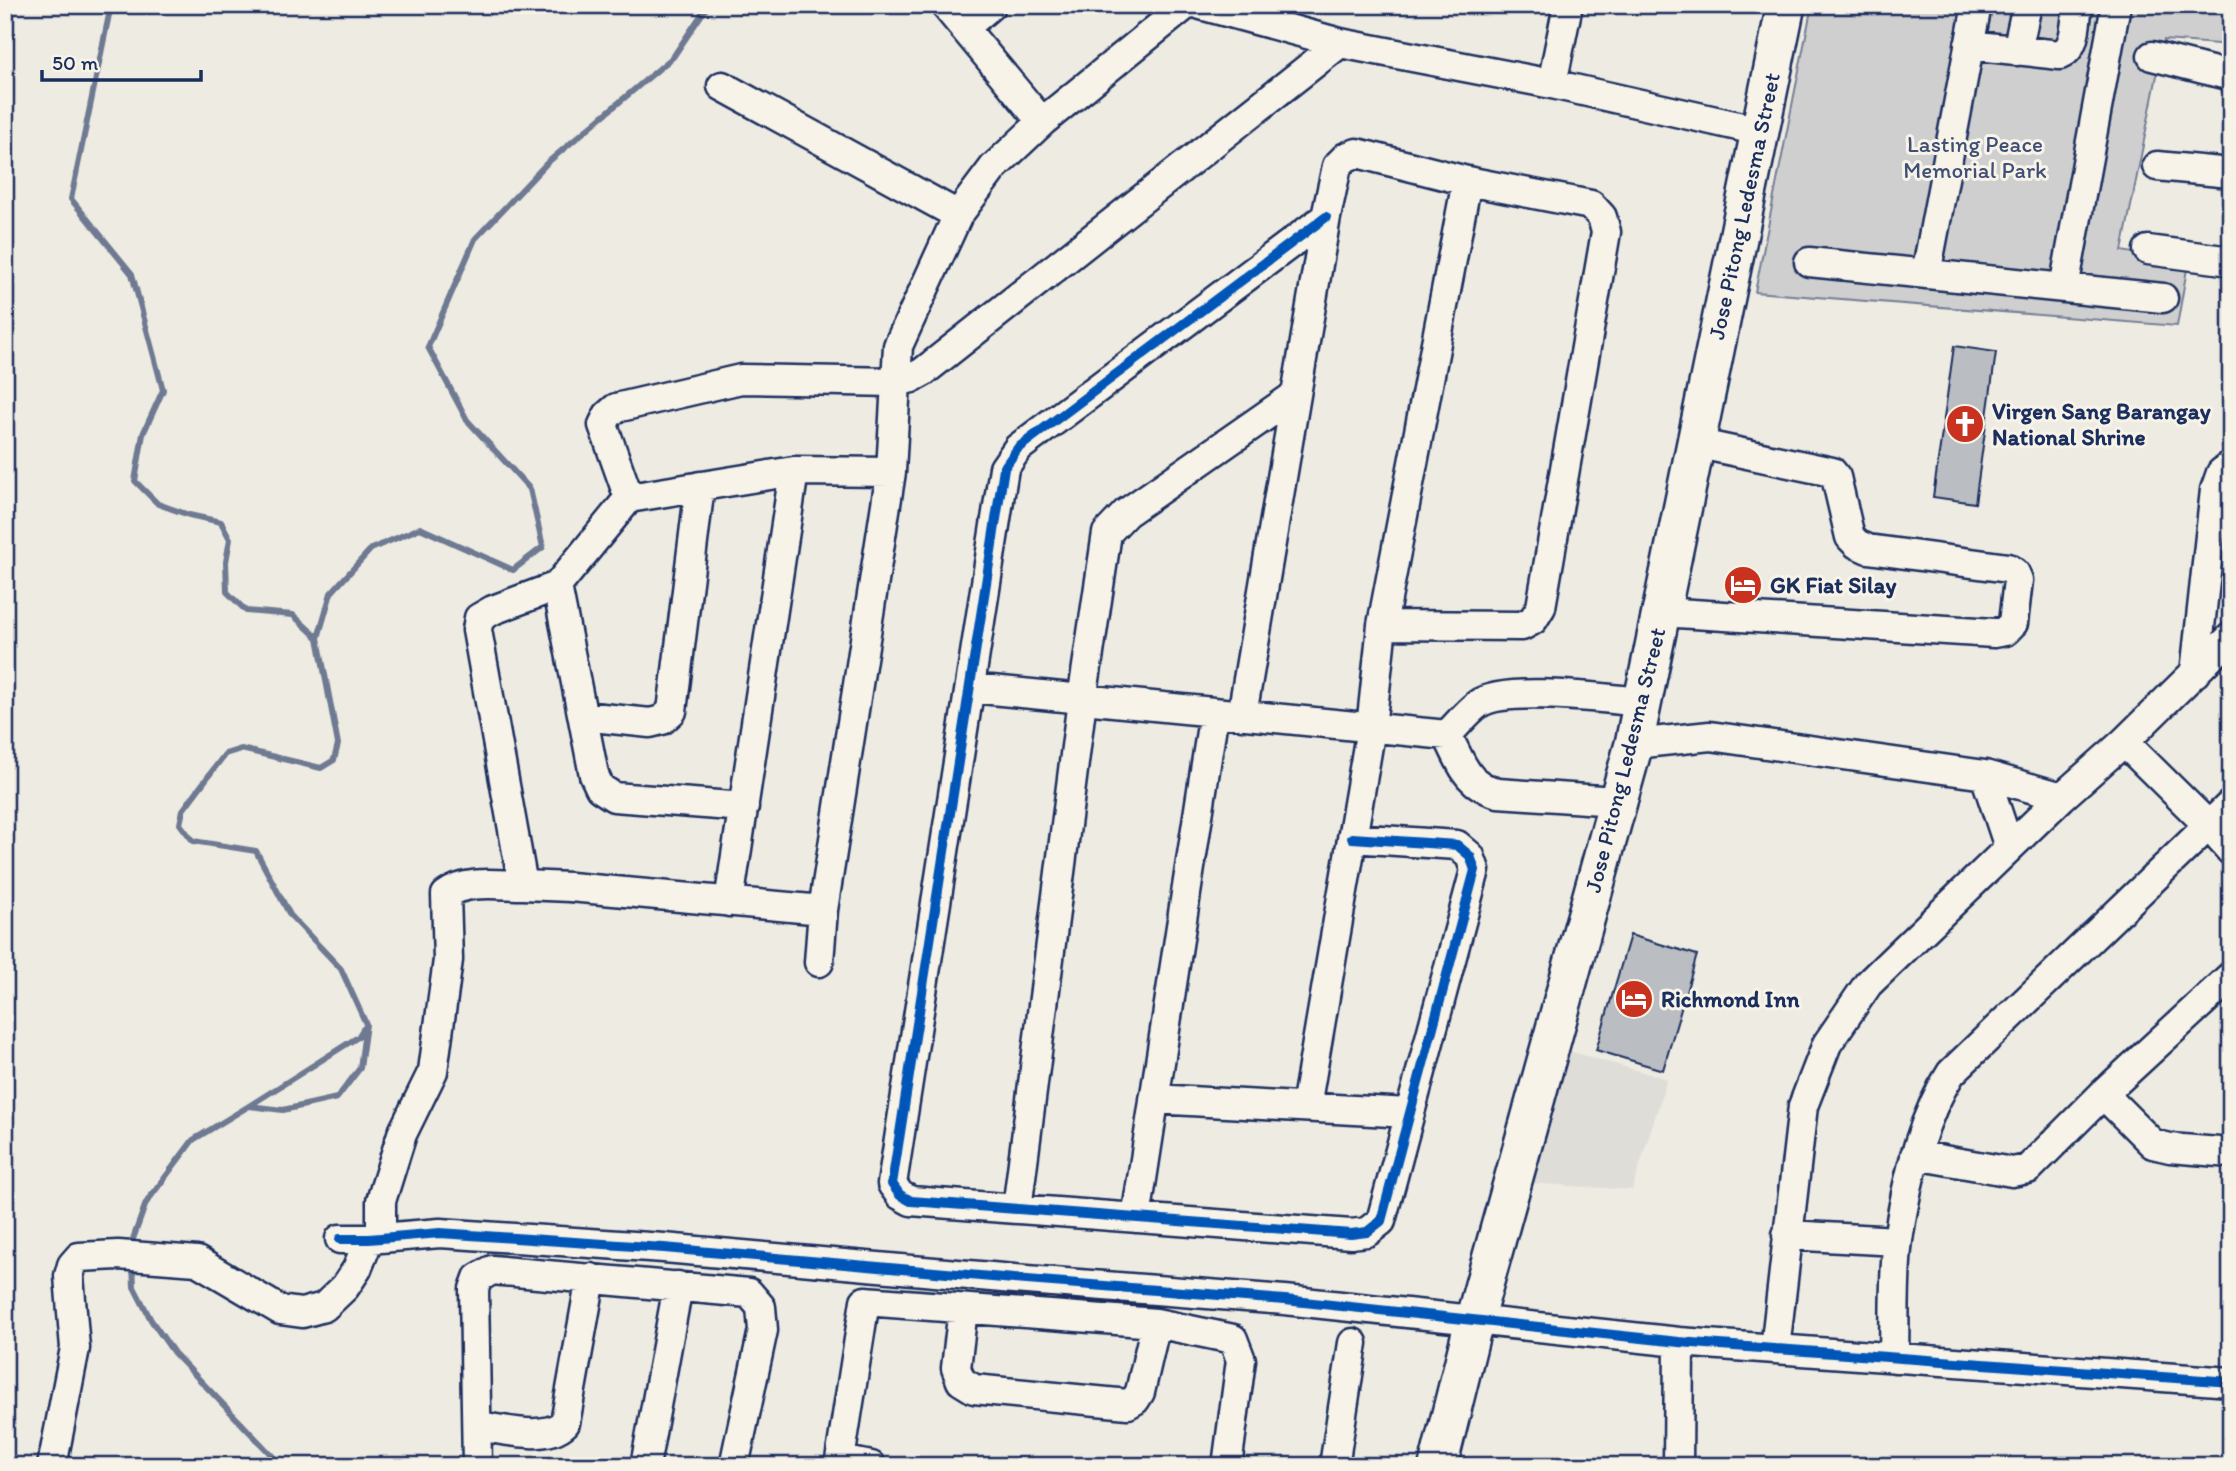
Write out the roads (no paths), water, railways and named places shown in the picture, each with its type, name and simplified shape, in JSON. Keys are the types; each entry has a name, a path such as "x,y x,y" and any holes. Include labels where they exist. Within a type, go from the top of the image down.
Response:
{"main road":[{"name":"Jose Pitong Ledesma Street","path":"1438,1466 1474,1321 1616,801 1634,744 1786,5"}],"street":[{"path":"945,5 1041,122"},
{"path":"964,28 991,5"},
{"path":"819,962 824,911 891,472 898,346 958,215 994,167 1041,122 1185,5"},
{"path":"1201,5 1340,43 1552,84 1760,131"},
{"path":"1552,84 1569,5"},
{"path":"1926,274 1977,5"},
{"path":"2017,51 2027,5"},
{"path":"1969,45 2060,55 2067,52 2072,43 2078,5"},
{"path":"2064,288 2116,5"},
{"path":"629,498 603,425 608,415 616,408 741,379 895,382 912,378 1340,43"},
{"path":"2152,56 2231,76"},
{"path":"722,86 958,215"},
{"path":"1242,715 1294,396 1336,166 1346,157 1357,153 1467,181 1591,205 1602,217 1606,232 1541,607 1534,620 1522,626 1382,625"},
{"path":"2157,166 2231,173"},
{"path":"1306,1107 1371,728 1382,625 1467,181"},
{"path":"1326,217 1017,448 1004,468 892,1184 900,1195 911,1201 1351,1234 1367,1232 1381,1221 1475,870 1470,856 1457,845 1352,838"},
{"path":"2148,250 2231,261"},
{"path":"1810,262 2163,298"},
{"path":"1017,1209 1082,699 1107,533 1126,513 1294,396"},
{"path":"1661,612 1994,633 2005,631 2013,623 2018,580 2015,573 2008,568 1868,549 1850,537 1836,477 1832,472 1695,443"},
{"path":"2195,673 2215,490 2221,473 2231,465"},
{"path":"523,885 477,629 479,618 557,586 629,498 794,471 891,472"},
{"path":"729,902 794,471"},
{"path":"583,716 650,723 662,720 672,711 700,486"},
{"path":"557,586 594,775 600,788 614,797 744,807"},
{"path":"1775,1349 1802,1106 1827,1044 1868,984 2231,637"},
{"path":"971,688 1447,735 1480,703 1500,696 1525,694 1642,702"},
{"path":"1136,1218 1214,712"},
{"path":"1447,735 1471,779 1484,789 1498,793 1616,801"},
{"path":"1634,744 1710,736 1985,775 2062,797"},
{"path":"2124,742 2231,850"},
{"path":"1985,775 2009,847"},
{"path":"1894,1358 1898,1241 1915,1155 1941,1089 1951,1073 2231,804"},
{"path":"52,1466 75,1348 69,1276 72,1265 79,1257 132,1256 197,1261 280,1310 302,1313 324,1307 345,1287 375,1239 381,1201 402,1134 433,1072 448,960 446,895 454,889 465,885 570,887 824,911"},
{"path":"1915,1155 2012,1172 2028,1169 2103,1094 2228,984"},
{"path":"2103,1094 2153,1144 2231,1153"},
{"path":"1154,1099 1409,1113"},
{"path":"340,1239 440,1233 664,1248 1285,1300 1679,1342 2231,1382"},
{"path":"1787,1235 1898,1241"},
{"path":"870,1466 840,1463 871,1266"},
{"path":"477,1466 474,1289 478,1278 492,1270 749,1293 761,1307 762,1330 734,1466"},
{"path":"477,1426 544,1434 565,1423 591,1279"},
{"path":"645,1466 678,1286"},
{"path":"865,1301 1156,1323 1233,1339 1241,1360 1227,1466"},
{"path":"963,1309 956,1368 961,1381 974,1389 1128,1404 1135,1401 1140,1392 1156,1323"},
{"path":"1678,1466 1679,1342"},
{"path":"1334,1466 1353,1343"}],"waterway":[{"path":"111,5 71,199 132,274 163,390 143,434 135,481 158,504 221,522 230,539 226,562 227,592 246,611 293,615 318,638 338,744 334,760 321,768 241,749 225,754 183,810 180,824 193,841 256,851 290,915 341,969 366,1024 360,1068 337,1098 283,1110 249,1106 193,1140 146,1203 133,1239 133,1250"},
{"path":"318,638 331,593 371,549 420,528 513,570 543,547 530,489 467,420 428,347 475,239 547,163 673,57 708,5"},
{"path":"249,1106 358,1037 363,1029"},
{"path":"133,1264 134,1287 151,1320 174,1353 282,1466"}],"place":[{"name":"Virgen Sang Barangay National Shrine","path":"1965,424"},
{"name":"GK Fiat Silay","path":"1743,585"},
{"name":"Richmond Inn","path":"1634,999"}],"park label":[{"name":"Lasting Peace Memorial Park","path":"1975,157"}]}
